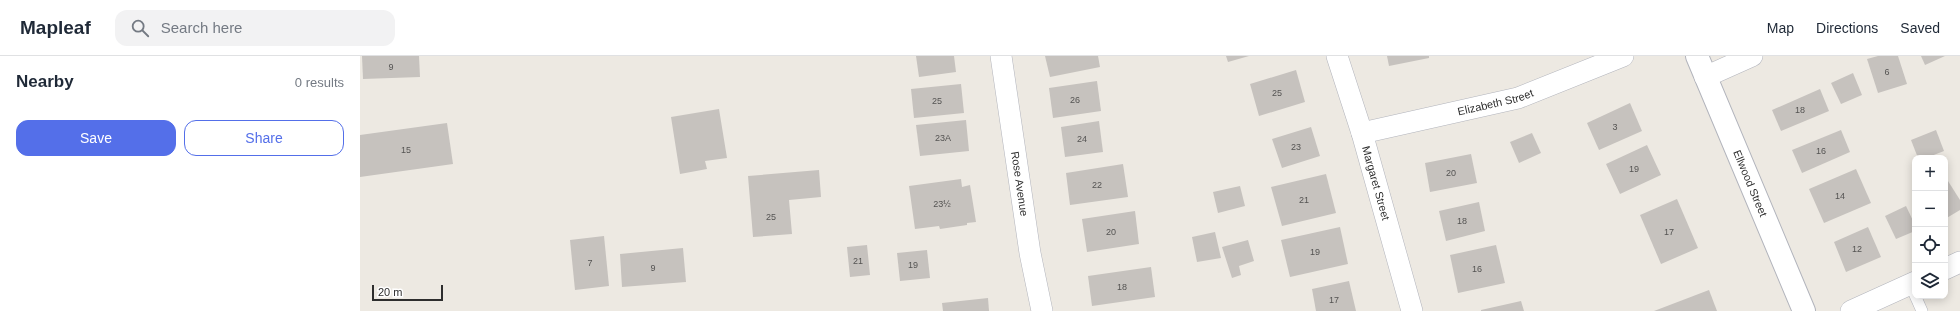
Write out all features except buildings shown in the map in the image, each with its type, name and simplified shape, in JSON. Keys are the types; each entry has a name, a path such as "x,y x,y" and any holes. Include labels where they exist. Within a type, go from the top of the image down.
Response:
{"street":[{"name":"Rose Avenue","path":"1001,56 1030,252 1042,311"},
{"name":"Margaret Street","path":"1337,56 1362,133 1412,311"},
{"name":"Elizabeth Street","path":"1362,133 1518,98 1623,56"},
{"name":"Ellwood Street","path":"1697,56 1804,311"},
{"path":"1705,77 1752,56"},
{"path":"1948,268 1960,262"},
{"path":"1851,311 1912,283"}],"lane":[{"path":"1918,299 1922,311"}]}
